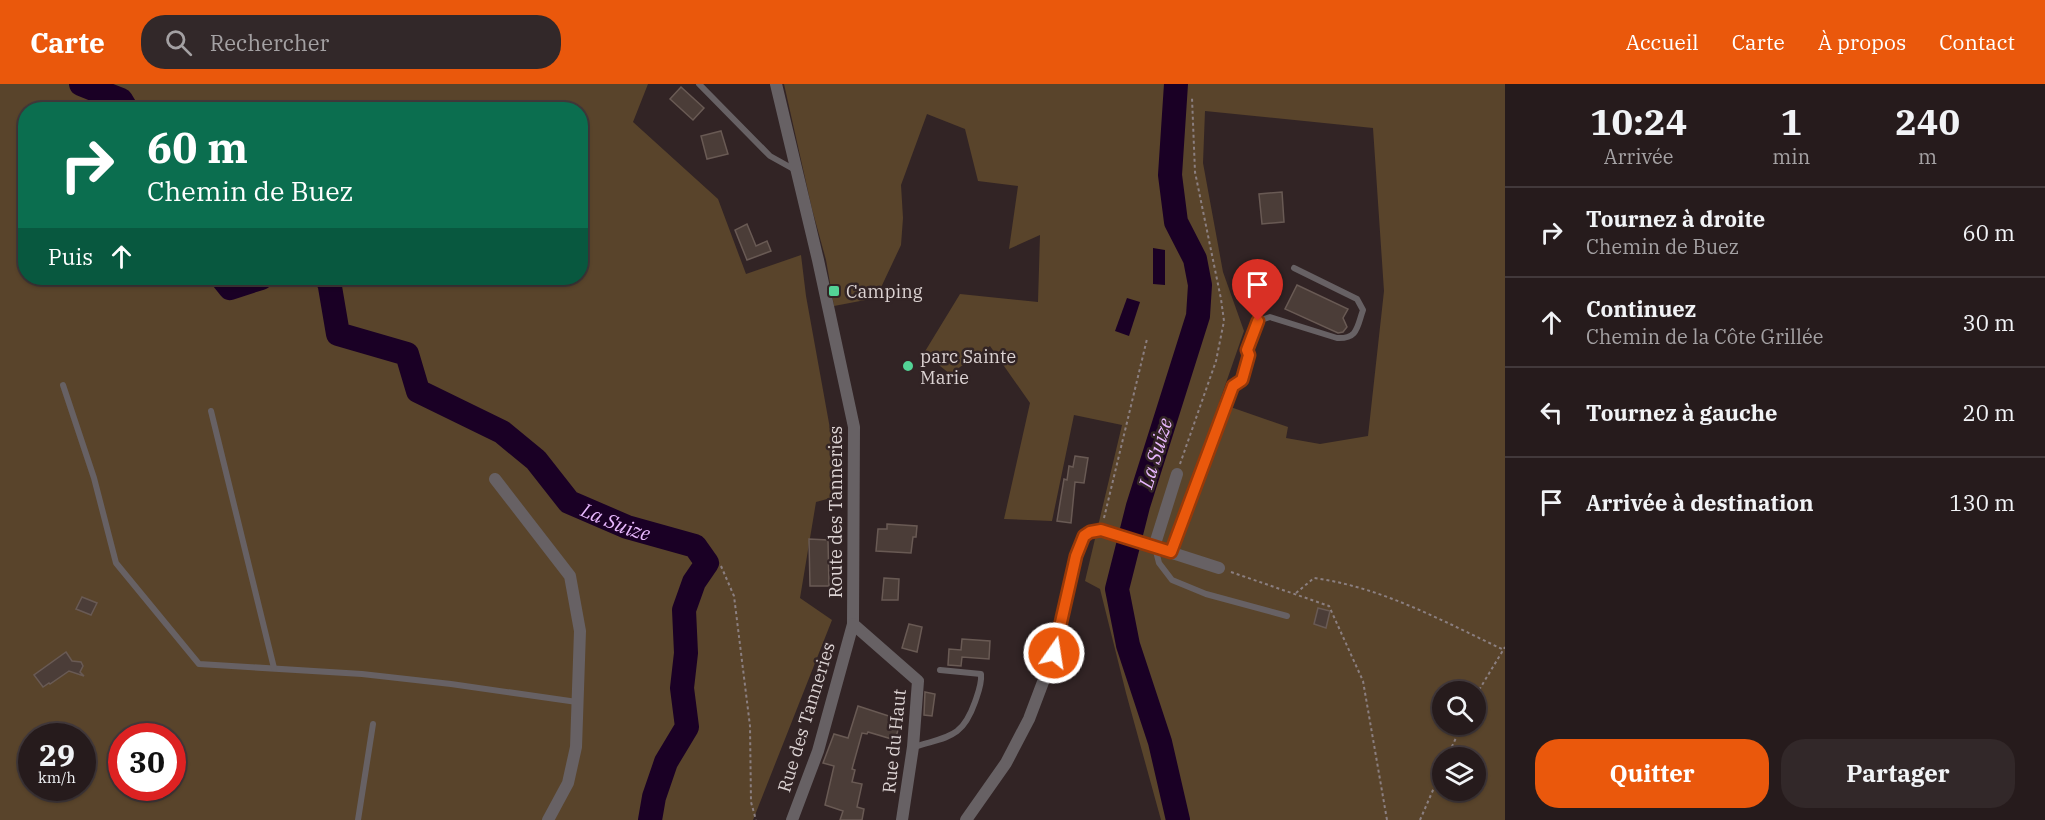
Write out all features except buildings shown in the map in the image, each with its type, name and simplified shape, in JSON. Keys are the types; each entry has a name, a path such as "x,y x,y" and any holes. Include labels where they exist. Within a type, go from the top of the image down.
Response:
{"street":[{"name":"Route des Tanneries","path":"776,84 855,427 853,624"},
{"path":"1155,547 1177,474"},
{"path":"495,479 570,576 580,631 576,747 568,783 548,820"},
{"path":"966,820 1006,763 1029,719 1054,653 1076,556 1084,536 1101,530 1219,568"},
{"name":"Rue du Haut","path":"853,624 918,681 913,747 902,820"},
{"name":"Rue des Tanneries","path":"792,820 818,751 853,624"}],"lane":[{"path":"699,84 770,156 797,172"},
{"path":"1171,552 1233,386 1242,380 1249,355 1247,350 1258,321 1270,317 1337,338 1348,339 1355,333 1364,310 1357,299 1293,268"},
{"path":"63,385 94,478 116,563 199,664 362,674 578,702"},
{"path":"211,411 274,668"},
{"path":"1155,547 1159,564 1172,580 1206,594 1287,616"},
{"path":"913,747 954,734 965,725 971,714 982,681 981,674 940,670"},
{"path":"358,820 374,724"}],"path":[{"path":"1177,474 1216,361 1224,321 1195,172 1192,98"},
{"path":"1101,530 1147,339"},
{"path":"721,566 734,596 750,726 751,802 756,820"},
{"path":"1219,568 1329,606 1364,681 1387,820"},
{"path":"1295,594 1314,578 1341,582 1419,610 1505,648 1485,681"},
{"path":"1420,820 1432,792"}],"shaded area":[{"path":"0,84 648,84 633,122 718,199 746,274 801,255 806,296 842,495 816,502 800,598 832,620 753,820 0,820"},
{"path":"784,84 1505,84 1505,820 1161,820 1100,589 1085,581 1122,425 1074,415 1052,521 1004,519 1030,403 990,346 950,374 924,353 960,294 1038,302 1040,235 1009,249 1018,186 978,181 965,129 927,114 901,185 903,218 901,245 876,298 834,306 826,260","holes":["1205,111 1373,128 1384,291 1368,436 1320,444 1286,438 1288,427 1219,403 1244,331 1223,272 1203,163"]},
{"path":"1153,248 1165,250 1165,285 1153,284"},
{"path":"1127,298 1140,302 1129,336 1115,331"}],"waterway":[{"name":"La Suize","path":"81,84 122,102"},
{"name":"La Suize","path":"1176,84 1170,175 1176,222 1195,259 1200,285 1198,316 1138,506 1117,589 1128,645 1160,742 1178,820"},
{"name":"La Suize","path":"228,285 230,288 239,285"},
{"name":"La Suize","path":"330,285 338,334 407,354 418,391 502,432 536,460 569,502 627,527 695,546 707,563 694,582 684,610 686,653 682,688 687,727 666,762 654,797 650,820"}],"place":[{"name":"Camping","path":"834,291"},
{"name":"parc Sainte Marie","path":"908,366"}],"route":[{"path":"1054,653 1076,556 1084,536 1095,530 1101,530 1171,552 1233,386 1242,380 1249,355 1247,350 1258,321"}]}
